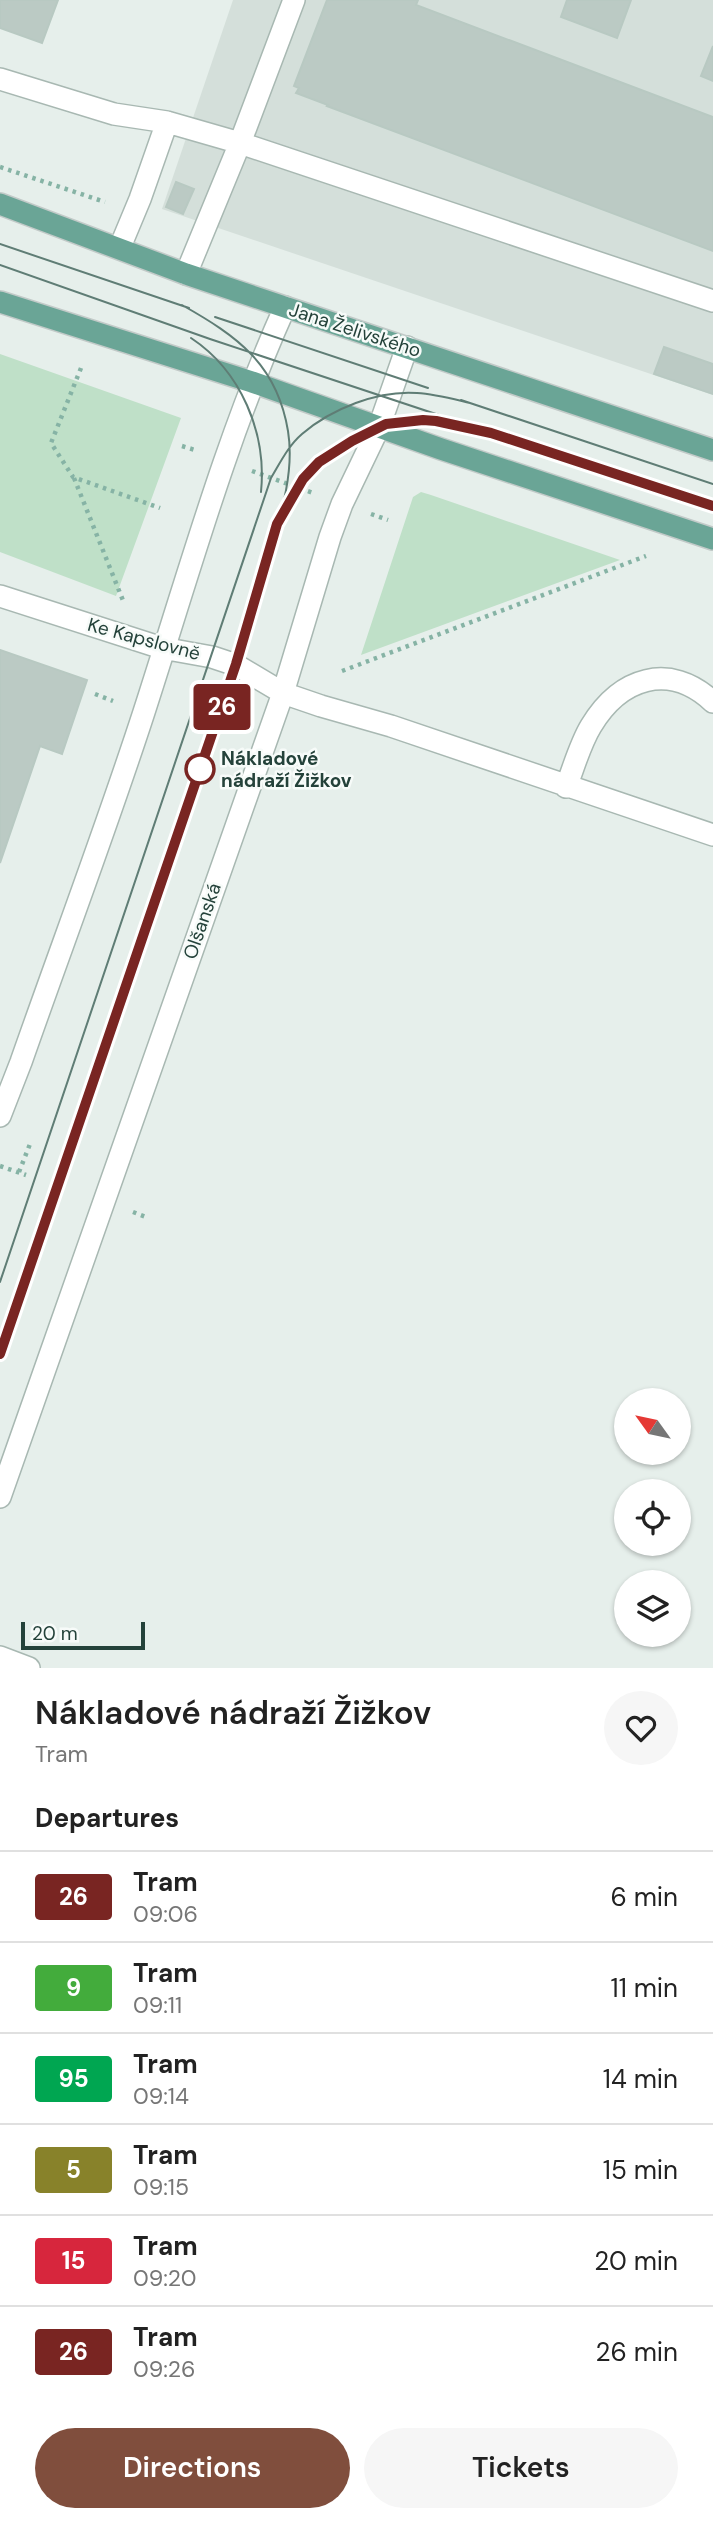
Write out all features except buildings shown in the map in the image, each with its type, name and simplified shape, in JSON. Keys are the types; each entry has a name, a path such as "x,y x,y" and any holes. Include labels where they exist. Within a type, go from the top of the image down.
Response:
{"main road":[{"name":"Jana Želivského","path":"0,204 186,274 713,450"},
{"path":"0,302 252,382 379,428 713,539"}],"street":[{"path":"186,274 240,143 294,0"},
{"path":"0,79 114,114 167,122 240,143 713,301"},
{"path":"120,247 167,122"},
{"path":"0,1116 144,712 162,648 224,461 252,382 285,307"},
{"name":"Olšanská","path":"0,1497 283,693 318,573 342,504 379,428 407,347"},
{"name":"Ke Kapslovně","path":"0,596 162,648 236,664 283,693 391,726 566,787 712,831"},
{"path":"566,787 590,728 608,703 629,688 654,679 674,679 695,687 713,702"},
{"path":"0,1657 29,1668"}],"path":[{"path":"81,368 51,443 73,477 125,605"},
{"path":"182,446 388,520"},
{"path":"73,477 160,508"},
{"path":"342,671 646,556"},
{"path":"94,694 123,705"},
{"path":"19,1172 30,1144"},
{"path":"0,1166 26,1175"}],"shaded area":[{"path":"233,0 713,0 713,395 162,209"}],"green space":[{"path":"0,354 181,418 116,596 0,552"},
{"path":"421,492 620,560 361,655 413,497"}],"tram line":[{"path":"0,244 189,308"},
{"path":"0,265 210,339 713,506"},
{"path":"0,1354 212,734 262,577 287,486 290,449 288,431 275,387 252,354 220,328 182,305"},
{"path":"215,317 428,388"},
{"path":"191,338 224,368 247,405 260,448 261,492"},
{"path":"0,1282 271,478 288,449 302,434 327,417 356,403 402,393 430,394 470,403"},
{"path":"461,400 713,484"},
{"name":"26","path":"0,1354 236,664 277,524 303,479 319,462 386,424 423,420 491,433 713,506"},
{"path":"286,505 313,469 351,440 394,423 440,421"}],"place":[{"name":"Nákladové nádraží Žižkov","path":"200,769"}]}
